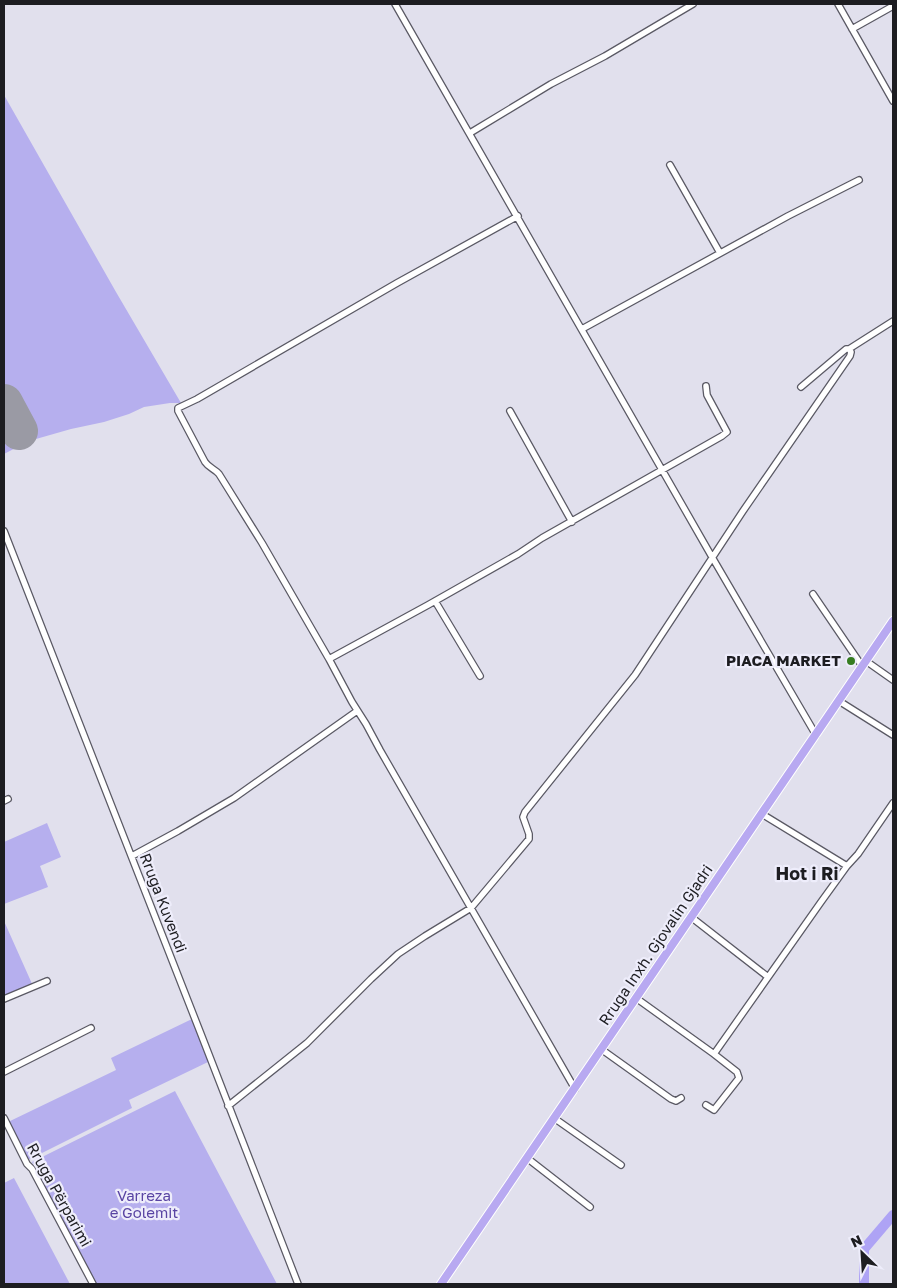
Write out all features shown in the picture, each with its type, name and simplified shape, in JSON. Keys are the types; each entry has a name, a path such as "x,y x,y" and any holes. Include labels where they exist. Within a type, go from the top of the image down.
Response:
{"main road":[{"name":"Rruga Inxh. Gjovalin Gjadri","path":"441,1284 893,621"}],"street":[{"path":"395,4 712,558 816,735"},
{"path":"470,133 551,84 605,56 693,4"},
{"path":"838,4 893,101"},
{"path":"852,29 893,6"},
{"path":"670,165 720,253"},
{"path":"582,329 720,253 859,180"},
{"path":"518,216 397,283 197,399 178,408 178,411 205,462 217,471 262,543 574,1088"},
{"path":"801,387 846,349 849,349 893,321"},
{"path":"228,1106 307,1043 398,954 471,908 529,839 523,817 525,812 635,675 712,558 850,356 852,352 849,349"},
{"path":"329,659 435,601 722,436 727,432 707,395 706,386"},
{"path":"510,411 572,522"},
{"name":"Rruga Kuvendi","path":"4,530 298,1284"},
{"path":"812,594 864,663 893,680"},
{"path":"435,601 480,676"},
{"path":"839,701 893,735"},
{"path":"132,856 178,832 234,798 357,711"},
{"path":"714,1054 893,803"},
{"path":"762,814 847,866"},
{"path":"691,918 768,977"},
{"path":"4,999 47,981"},
{"path":"636,998 737,1072 739,1078 714,1110 706,1105"},
{"path":"4,1072 91,1028"},
{"path":"601,1049 670,1099 676,1101 681,1098"},
{"name":"Rruga Përparimi","path":"4,1118 93,1284"},
{"path":"554,1118 621,1165"},
{"path":"527,1158 590,1207"}],"green space":[{"path":"4,95 181,403 144,407 104,422 29,441 4,454"},
{"path":"47,823 61,857 40,866 48,887 4,904 4,842"},
{"path":"4,921 33,986 4,997"},
{"path":"192,1019 208,1062 129,1100 132,1108 28,1160 8,1122 116,1070 111,1058"},
{"name":"Varreza e Golemit","path":"175,1091 277,1284 96,1284 32,1162"},
{"path":"14,1178 70,1284 4,1284 4,1183"}],"waterway":[{"path":"864,1284 864,1249 893,1215"}],"runway":[{"path":"4,403 19,431"}],"place":[{"name":"PIACA MARKET","path":"851,661"}],"district":[{"name":"Hot i Ri","path":"807,874"}]}
